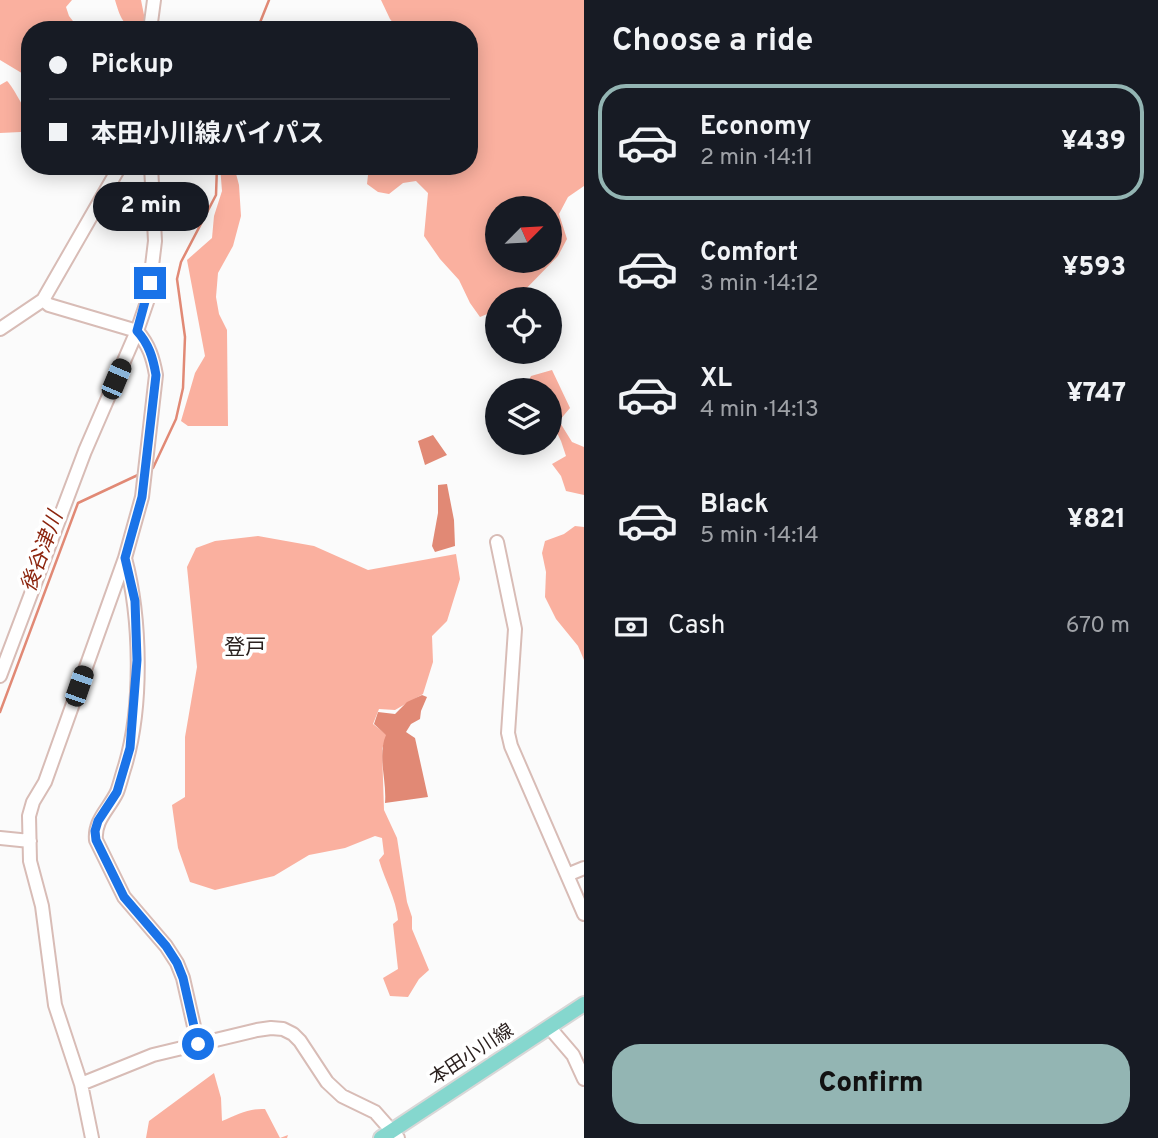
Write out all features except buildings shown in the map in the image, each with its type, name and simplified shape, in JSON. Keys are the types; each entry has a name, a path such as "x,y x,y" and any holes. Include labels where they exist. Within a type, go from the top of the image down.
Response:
{"main road":[{"name":"本田小川線","path":"390,1135 584,1004"}],"street":[{"path":"151,21 154,0"},
{"path":"0,328 43,300 115,175"},
{"path":"0,676 85,451 148,299 155,241 151,175"},
{"path":"43,300 49,305 137,331 153,358 156,375 142,497 125,558 45,782 33,802 29,816 30,861 42,906 55,1005 81,1084 92,1138"},
{"path":"497,542 514,629 508,733 511,746 584,914"},
{"path":"125,558 135,601 137,660 130,748 117,792 98,821 96,840 124,897 177,963 198,1044"},
{"path":"0,838 30,841"},
{"path":"567,875 584,868"},
{"path":"549,1027 573,1055 584,1079"},
{"path":"81,1084 153,1055 257,1030 283,1029 300,1041 327,1082 342,1096 375,1112 390,1135"}],"shaded area":[{"path":"0,0 72,0 66,7 73,21 21,21 21,73 0,60"},
{"path":"115,0 141,0 145,21 124,21"},
{"path":"381,0 584,0 584,186 568,197 562,208 562,196 485,196 485,273 541,273 528,287 485,287 485,315 480,317 459,280 424,236 428,193 416,181 403,183 389,194 378,192 367,184 368,175 478,175 478,21 392,21"},
{"path":"7,81 21,104 21,132 0,133 0,85"},
{"path":"221,175 236,175 241,216 233,246 218,273 216,297 219,314 227,330 228,426 188,426 181,421 195,373 205,356 187,260 212,238 214,216 222,191"},
{"path":"562,223 567,239 562,248"},
{"path":"552,370 556,378 530,378"},
{"path":"562,391 570,408 562,417"},
{"path":"562,426 572,442 584,447 584,495 566,491 561,476 552,464 566,456 562,444"},
{"path":"433,435 447,455 425,465 418,441"},
{"path":"447,484 454,520 455,546 435,552 432,546 438,513 438,485"},
{"path":"575,526 584,527 584,660 578,646 556,619 545,597 546,572 542,553 545,541 564,534"},
{"path":"258,536 314,546 368,570 456,554 460,579 447,621 432,636 433,662 423,694 395,710 379,709 373,724 387,735 382,749 384,810 397,838 412,929 429,970 419,979 408,997 390,996 383,978 398,969 393,924 398,920 393,897 379,860 384,854 382,838 375,836 345,848 309,855 274,876 215,890 190,882 178,848 172,805 185,797 185,737 197,667 187,567 196,548 215,541"},
{"path":"422,695 427,697 420,719 411,724 406,732 415,738 428,797 385,803 382,751 386,735 374,724 378,712 395,714 407,702"},
{"path":"214,1073 221,1098 222,1121 248,1111 265,1109 280,1138 146,1138 149,1121"}],"waterway":[{"name":"後谷津川","path":"261,21 269,0"},
{"name":"後谷津川","path":"149,470 153,468 176,419 183,388 185,337 177,279 181,262 216,195 217,175"},
{"name":"後谷津川","path":"0,712 78,503 140,474"}],"district":[{"name":"登戸","path":"245,648"}],"route":[{"path":"150,283 148,299 137,331 153,358 156,375 145,480 125,558 135,601 136,691 130,748 125,766 117,792 98,821 95,831 96,840 124,897 177,963 198,1044"}]}
